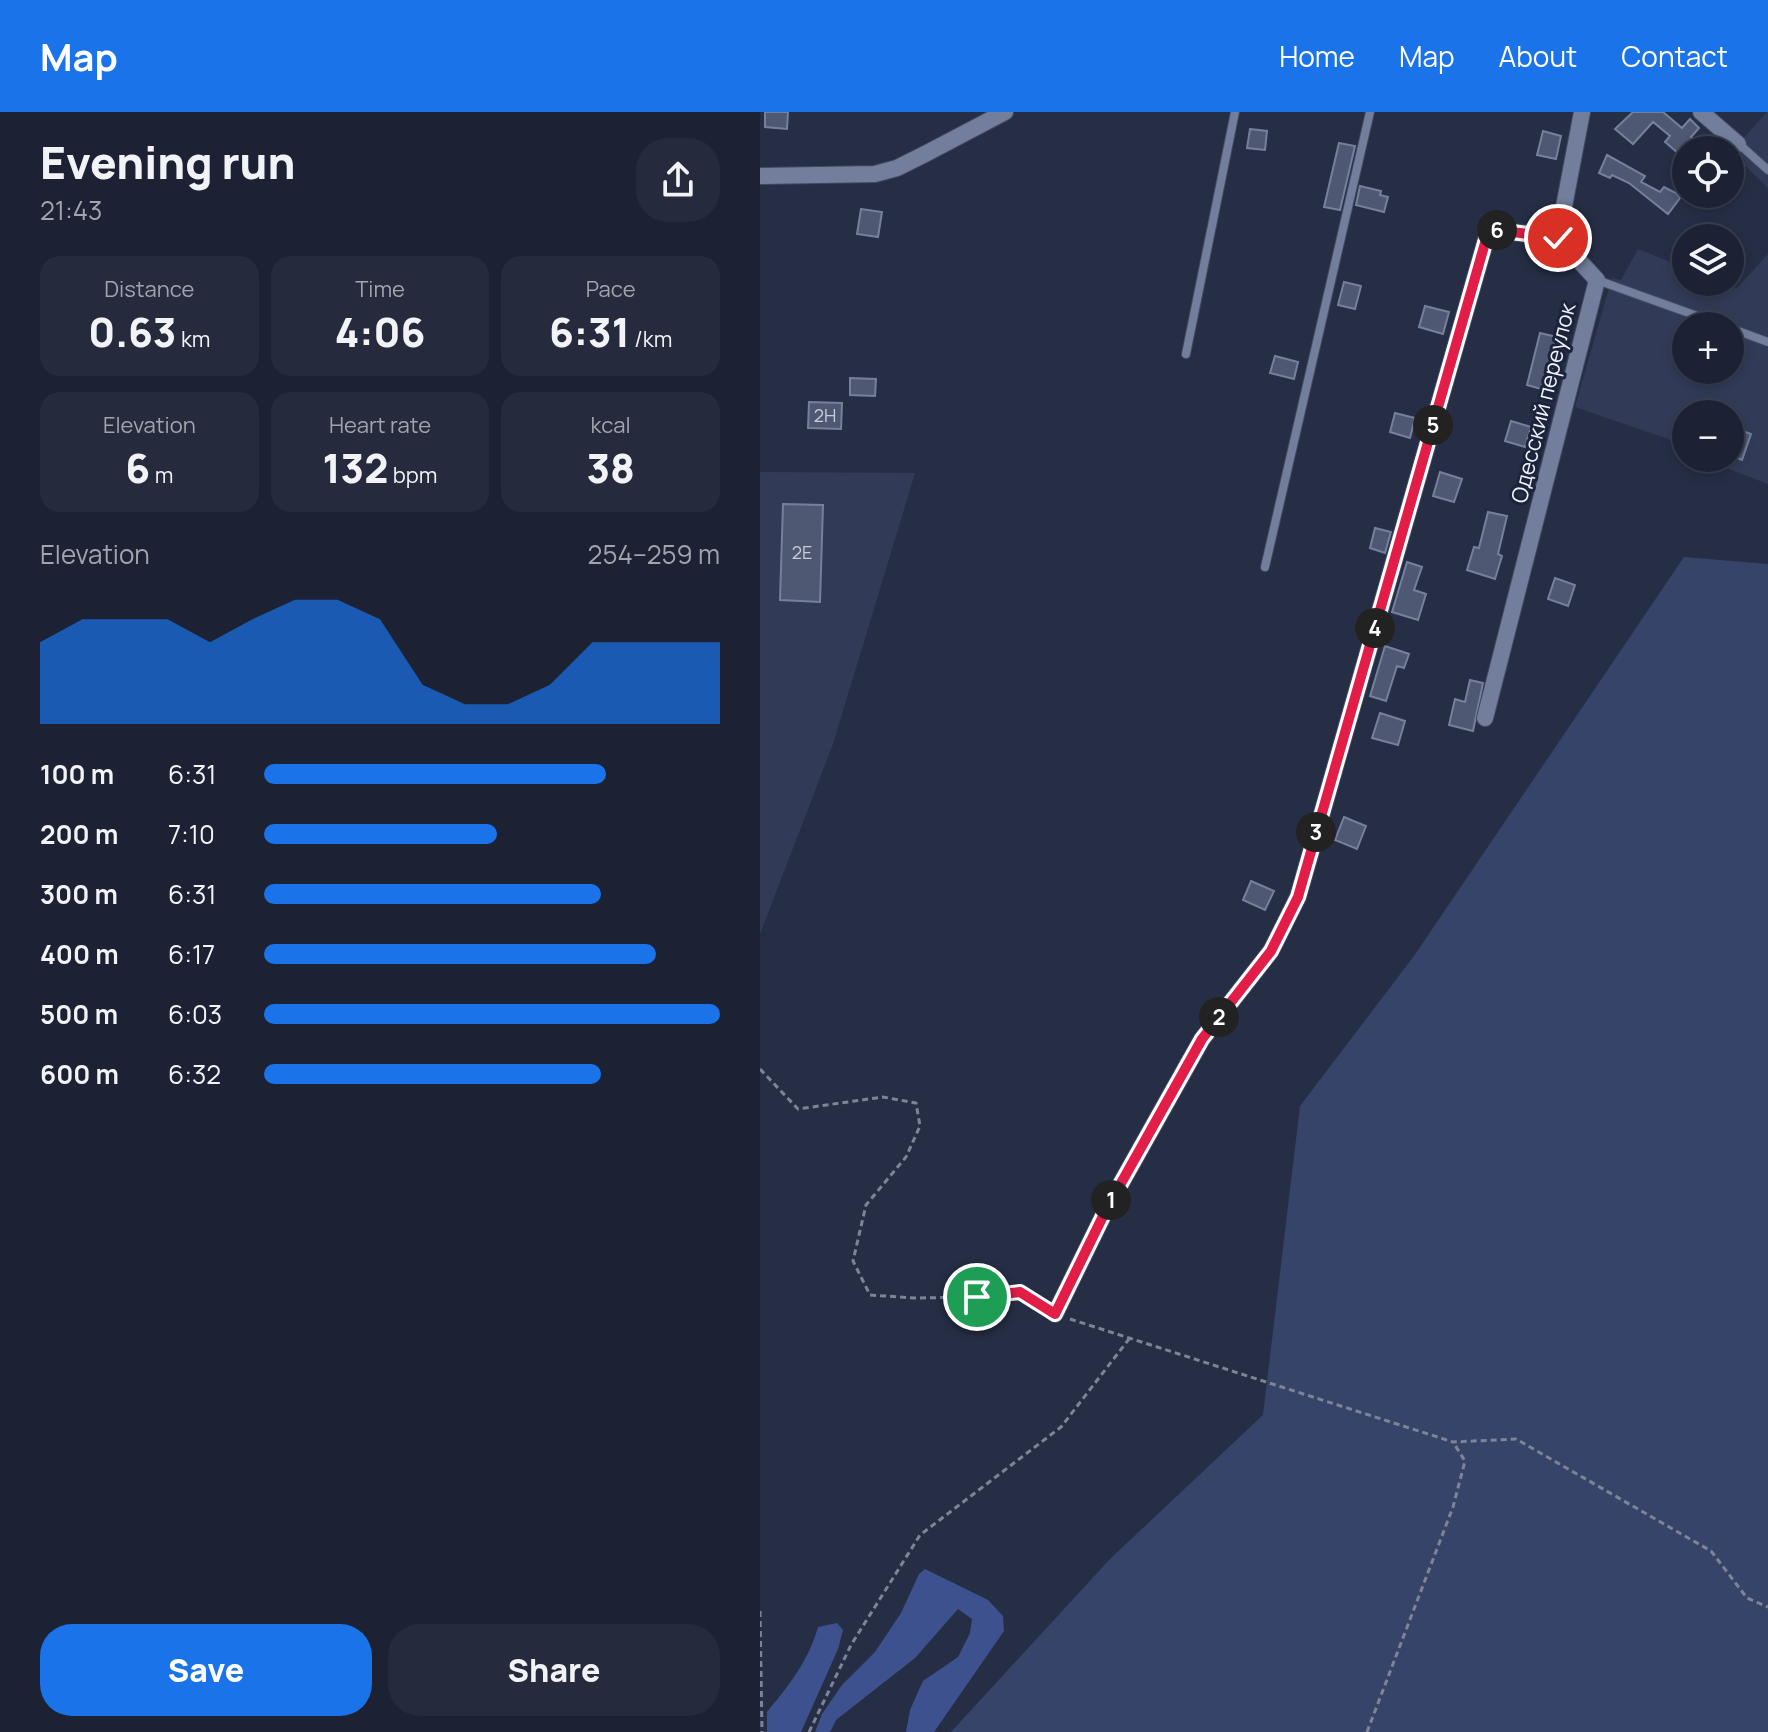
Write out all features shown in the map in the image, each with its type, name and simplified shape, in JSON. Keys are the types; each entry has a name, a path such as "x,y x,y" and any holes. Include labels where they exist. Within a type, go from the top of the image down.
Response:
{"street":[{"path":"760,176 875,174 897,168 1005,112"},
{"path":"1055,1314 1106,1210 1202,1039 1271,951 1298,897 1489,229 1558,238 1582,112"},
{"path":"1701,112 1729,136"},
{"name":"Одесский переулок","path":"1485,718 1597,280 1558,238"}],"lane":[{"path":"1186,354 1235,112"},
{"path":"1265,567 1370,112"},
{"path":"1744,149 1768,170"},
{"path":"1597,280 1686,312"},
{"path":"1744,333 1768,342"}],"path":[{"path":"760,1069 798,1109 883,1097 916,1103 920,1126 906,1157 866,1205 853,1261 870,1295 915,1298 1020,1292 1055,1314 1453,1442 1516,1439 1711,1551 1747,1598 1768,1607"},
{"path":"809,1732 851,1645 920,1535 1061,1427 1130,1337"},
{"path":"1367,1732 1453,1507 1465,1461 1453,1442"},
{"path":"760,1611 762,1732"}],"shaded area":[{"path":"1768,112 1768,188 1744,165 1744,138"},
{"path":"1638,249 1672,262 1672,296 1744,296 1744,280 1768,254 1768,484 1737,472 1744,472 1744,400 1672,400 1672,442 1575,407 1612,278 1621,280"},
{"path":"760,472 915,473 833,744 760,934"},
{"path":"1684,557 1768,564 1768,1732 951,1732 1110,1559 1263,1415 1300,1106 1414,956"},
{"path":"925,1569 988,1600 1003,1616 1004,1631 934,1732 906,1732 910,1710 923,1681 958,1657 970,1633 972,1619 958,1609 915,1658 836,1720 830,1732 815,1732 822,1714 842,1685 875,1652 901,1613 919,1574"},
{"path":"837,1623 843,1630 838,1649 801,1732 767,1732 767,1712 803,1662 818,1627"}],"building":[{"path":"765,112 788,112 787,129 765,127"},
{"path":"1633,112 1663,112 1682,128 1690,119 1699,128 1692,136 1672,136 1672,148 1665,142 1670,136 1653,122 1633,144 1615,129"},
{"path":"1250,129 1267,131 1265,150 1247,148"},
{"path":"1543,131 1561,136 1556,159 1537,155"},
{"path":"1339,143 1355,146 1340,210 1324,207"},
{"path":"1607,155 1645,176 1641,182 1660,192 1664,187 1672,191 1672,208 1668,214 1629,183 1599,173"},
{"path":"1360,186 1381,191 1380,195 1388,197 1384,212 1356,205"},
{"path":"861,209 882,212 878,237 857,234"},
{"path":"1344,282 1361,286 1355,309 1338,305"},
{"path":"1425,306 1449,312 1443,334 1419,327"},
{"path":"1540,333 1561,338 1545,390 1527,385"},
{"path":"1275,356 1298,362 1294,379 1270,373"},
{"path":"850,378 876,379 875,396 850,395"},
{"path":"809,402 842,403 841,429 808,428"},
{"path":"1395,413 1415,418 1410,438 1390,432"},
{"path":"1511,421 1531,427 1525,447 1505,441"},
{"path":"1744,431 1751,434 1744,454"},
{"path":"1440,472 1462,479 1454,502 1433,496"},
{"path":"783,504 823,505 820,602 780,600"},
{"path":"1488,512 1507,516 1498,554 1502,556 1495,579 1467,570 1474,547 1479,548"},
{"path":"1375,528 1391,532 1385,553 1370,548"},
{"path":"1407,562 1422,567 1414,590 1426,594 1418,620 1392,612"},
{"path":"1555,578 1575,585 1568,606 1548,599"},
{"path":"1385,646 1409,654 1404,668 1397,666 1386,701 1370,696"},
{"path":"1470,680 1483,683 1473,731 1449,725 1455,699 1465,702"},
{"path":"1380,713 1405,721 1398,745 1372,738"},
{"path":"1344,817 1366,826 1357,849 1335,840"},
{"path":"1251,881 1274,891 1265,910 1243,900"}],"route":[{"path":"977,1297 1020,1292 1055,1314 1106,1210 1202,1039 1271,951 1298,897 1489,229 1558,238"}]}
